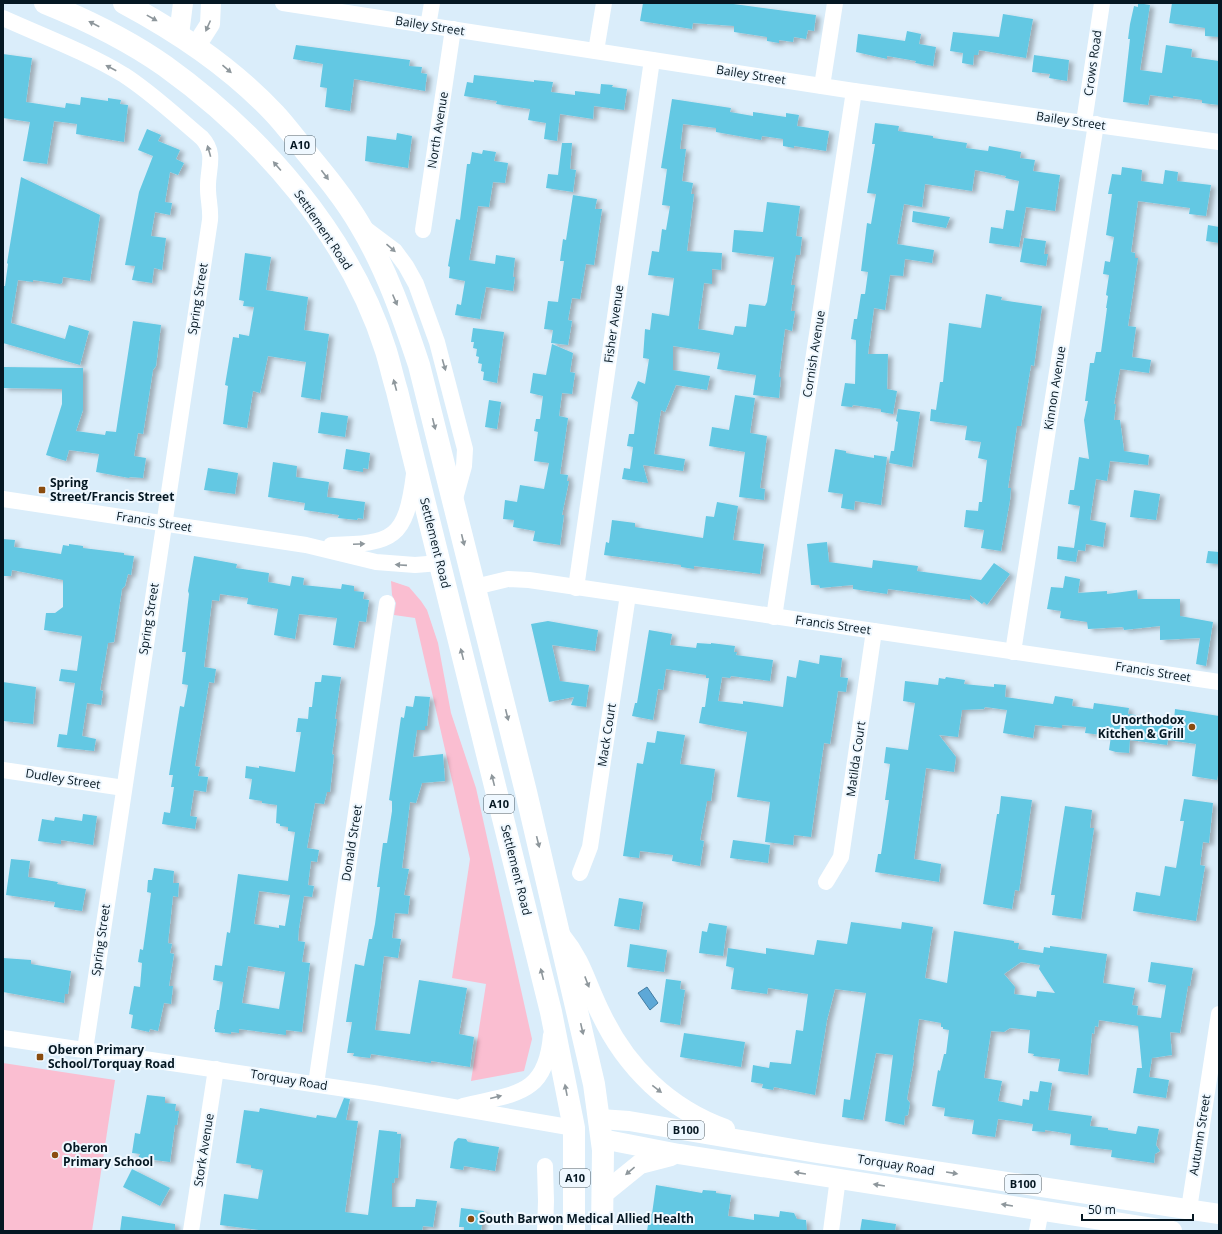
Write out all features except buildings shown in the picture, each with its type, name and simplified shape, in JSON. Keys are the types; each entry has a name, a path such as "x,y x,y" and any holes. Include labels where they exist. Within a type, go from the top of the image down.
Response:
{"highway":[{"name":"Settlement Road","path":"46,3 111,33 175,74 223,113 259,147 302,197 338,247 361,291 386,350 551,1012 574,1128 574,1230"},
{"name":"A10","path":"124,3 187,40 230,72 275,114 324,173 360,225 380,264 406,326 419,365 476,587 561,936 594,1084 601,1129 603,1194 602,1231"},
{"path":"175,74 187,40"},
{"path":"440,563 454,502"},
{"name":"Francis Street","path":"448,595 476,587"},
{"name":"Torquay Road","path":"574,1128 601,1129"}],"main road":[{"path":"183,3 187,40"},
{"path":"187,40 210,22 211,3"},
{"path":"561,936 576,957 596,1004 612,1036 648,1082 677,1105 697,1117 771,1144"},
{"name":"Torquay Road","path":"601,1129 629,1121 817,1153 1219,1214"},
{"name":"Torquay Road","path":"601,1129 679,1154 1172,1231"},
{"path":"603,1194 640,1164 679,1154"}],"street":[{"name":"Bailey Street","path":"283,3 854,91 1219,142"},
{"path":"428,26 432,3"},
{"path":"596,51 604,3"},
{"path":"822,86 835,3"},
{"name":"Crows Road","path":"1090,123 1102,3"},
{"name":"Spring Street","path":"3,18 101,62 124,75 147,92 202,138 208,145 211,162 208,189 210,220 85,1050"},
{"name":"North Avenue","path":"423,230 453,29"},
{"name":"Fisher Avenue","path":"576,588 652,60"},
{"name":"Cornish Avenue","path":"774,617 854,91"},
{"name":"Kinnon Avenue","path":"1013,652 1090,123"},
{"name":"Francis Street","path":"306,545 369,544 393,533 403,522 408,513 415,463"},
{"name":"Francis Street","path":"3,499 306,545 384,563 415,566 440,563"},
{"name":"Francis Street","path":"476,587 504,580 521,579 1219,682"},
{"name":"Mack Court","path":"580,873 590,847 628,595"},
{"name":"Donald Street","path":"316,1084 388,603"},
{"name":"Matilda Court","path":"826,882 841,857 874,632"},
{"name":"Dudley Street","path":"3,770 124,788"},
{"path":"458,1107 527,1088 537,1080 545,1068 550,1052 551,1012"},
{"name":"Autumn Street","path":"1189,1209 1219,1014"},
{"name":"Torquay Road","path":"3,1038 316,1084 574,1128"},
{"name":"Stork Avenue","path":"191,1231 216,1069"},
{"path":"545,1166 545,1231"},
{"path":"830,1231 838,1178"},
{"path":"1037,1231 1041,1210"}],"shaded area":[{"path":"391,581 409,587 421,601 427,610 438,643 451,713 476,788 532,1039 524,1071 471,1081 486,984 452,978 470,859 415,618 394,615 396,603 392,595"},
{"name":"Oberon Primary School","path":"3,1063 115,1080 92,1231 3,1231"}],"water":[{"path":"647,987 658,1003 650,1010 638,993"}],"place":[{"name":"Spring Street/Francis Street","path":"42,490"},
{"name":"Unorthodox Kitchen & Grill","path":"1192,727"},
{"name":"Oberon Primary School/Torquay Road","path":"40,1057"},
{"name":"Oberon Primary School","path":"55,1155"},
{"name":"South Barwon Medical Allied Health","path":"471,1219"}]}
